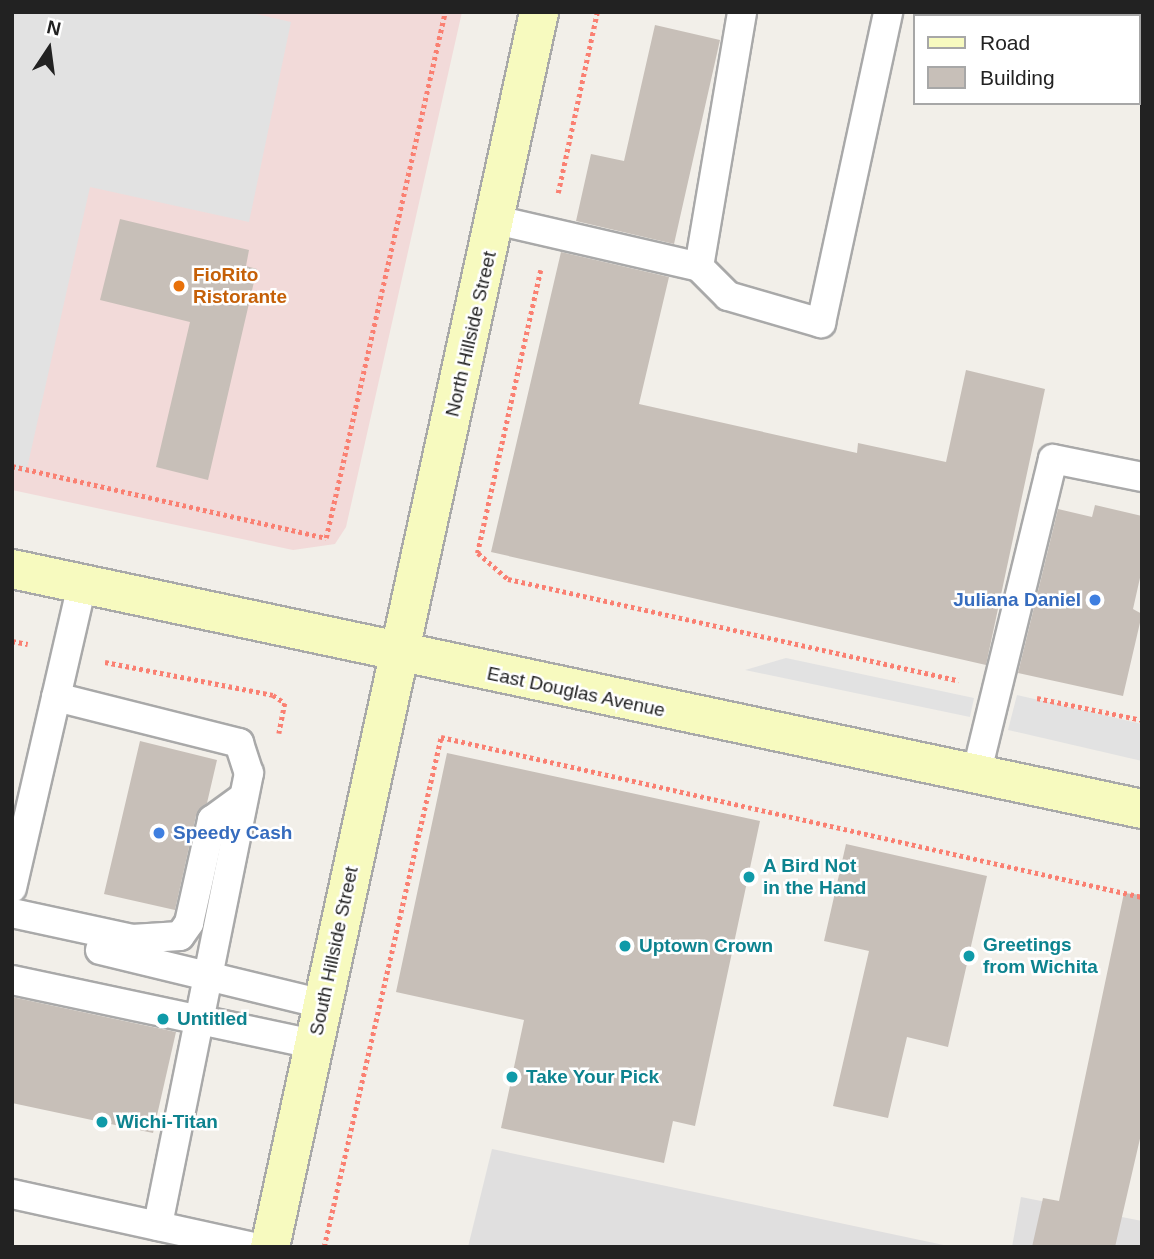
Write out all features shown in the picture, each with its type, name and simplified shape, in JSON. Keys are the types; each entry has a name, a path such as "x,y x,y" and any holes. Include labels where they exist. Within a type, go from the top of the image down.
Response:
{"main road":[{"name":"North Hillside Street","path":"400,655 539,12"},
{"name":"East Douglas Avenue","path":"12,569 400,655 1142,810"},
{"name":"South Hillside Street","path":"270,1247 400,655"}],"lane":[{"path":"699,267 742,12"},
{"path":"496,220 699,267 728,296 821,323 888,12"},
{"path":"976,775 1053,459 1142,477"},
{"path":"12,888 82,585"},
{"path":"56,697 239,743 249,773 206,976 200,1020 158,1226"},
{"path":"12,914 132,939 180,936 189,923 212,820 244,797"},
{"path":"12,929 323,1004"},
{"path":"12,980 314,1044"},
{"path":"12,1194 253,1247"}],"path":[{"path":"12,466 326,538 445,12"},
{"path":"597,12 478,554 509,579 1142,720"},
{"path":"324,1247 441,737 1142,897"}],"shaded area":[{"path":"12,12 462,12 346,527 335,544 293,550 12,490"},
{"path":"12,12 247,12 291,22 249,222 90,187 26,473 12,469"},
{"path":"786,658 974,698 970,717 745,670"},
{"path":"1017,695 1142,724 1142,761 1008,730"},
{"path":"492,1149 953,1247 468,1247"},
{"path":"1021,1197 1142,1221 1142,1247 1012,1247"}],"building":[{"path":"655,25 720,40 674,244 576,221 591,154 624,161"},
{"path":"120,219 249,250 246,266 257,269 208,480 156,467 190,322 100,300"},
{"path":"561,252 669,277 639,404 857,453 858,443 946,462 966,370 1045,389 986,665 491,552"},
{"name":"Juliana Daniel","path":"1095,505 1142,516 1142,569 1133,609 1142,614 1123,696 1018,673 1058,509 1092,517"},
{"name":"Speedy Cash","path":"140,741 217,760 207,803 196,816 175,910 104,894"},
{"name":"Uptown Crown","path":"447,753 760,821 695,1126 673,1121 664,1163 501,1128 524,1020 396,992"},
{"path":"846,844 987,876 948,1047 907,1037 888,1118 833,1106 869,951 824,941"},
{"path":"1124,893 1142,895 1142,1130 1115,1247 1032,1247 1043,1198 1059,1201"},
{"path":"12,997 176,1032 153,1133 12,1103"}],"place":[{"name":"FioRito Ristorante","path":"179,286"},
{"name":"Juliana Daniel","path":"1095,600"},
{"name":"Speedy Cash","path":"159,833"},
{"name":"A Bird Not in the Hand","path":"749,877"},
{"name":"Uptown Crown","path":"625,946"},
{"name":"Greetings from Wichita","path":"969,956"},
{"name":"Untitled","path":"163,1019"},
{"name":"Take Your Pick","path":"512,1077"},
{"name":"Wichi-Titan","path":"102,1122"}]}
